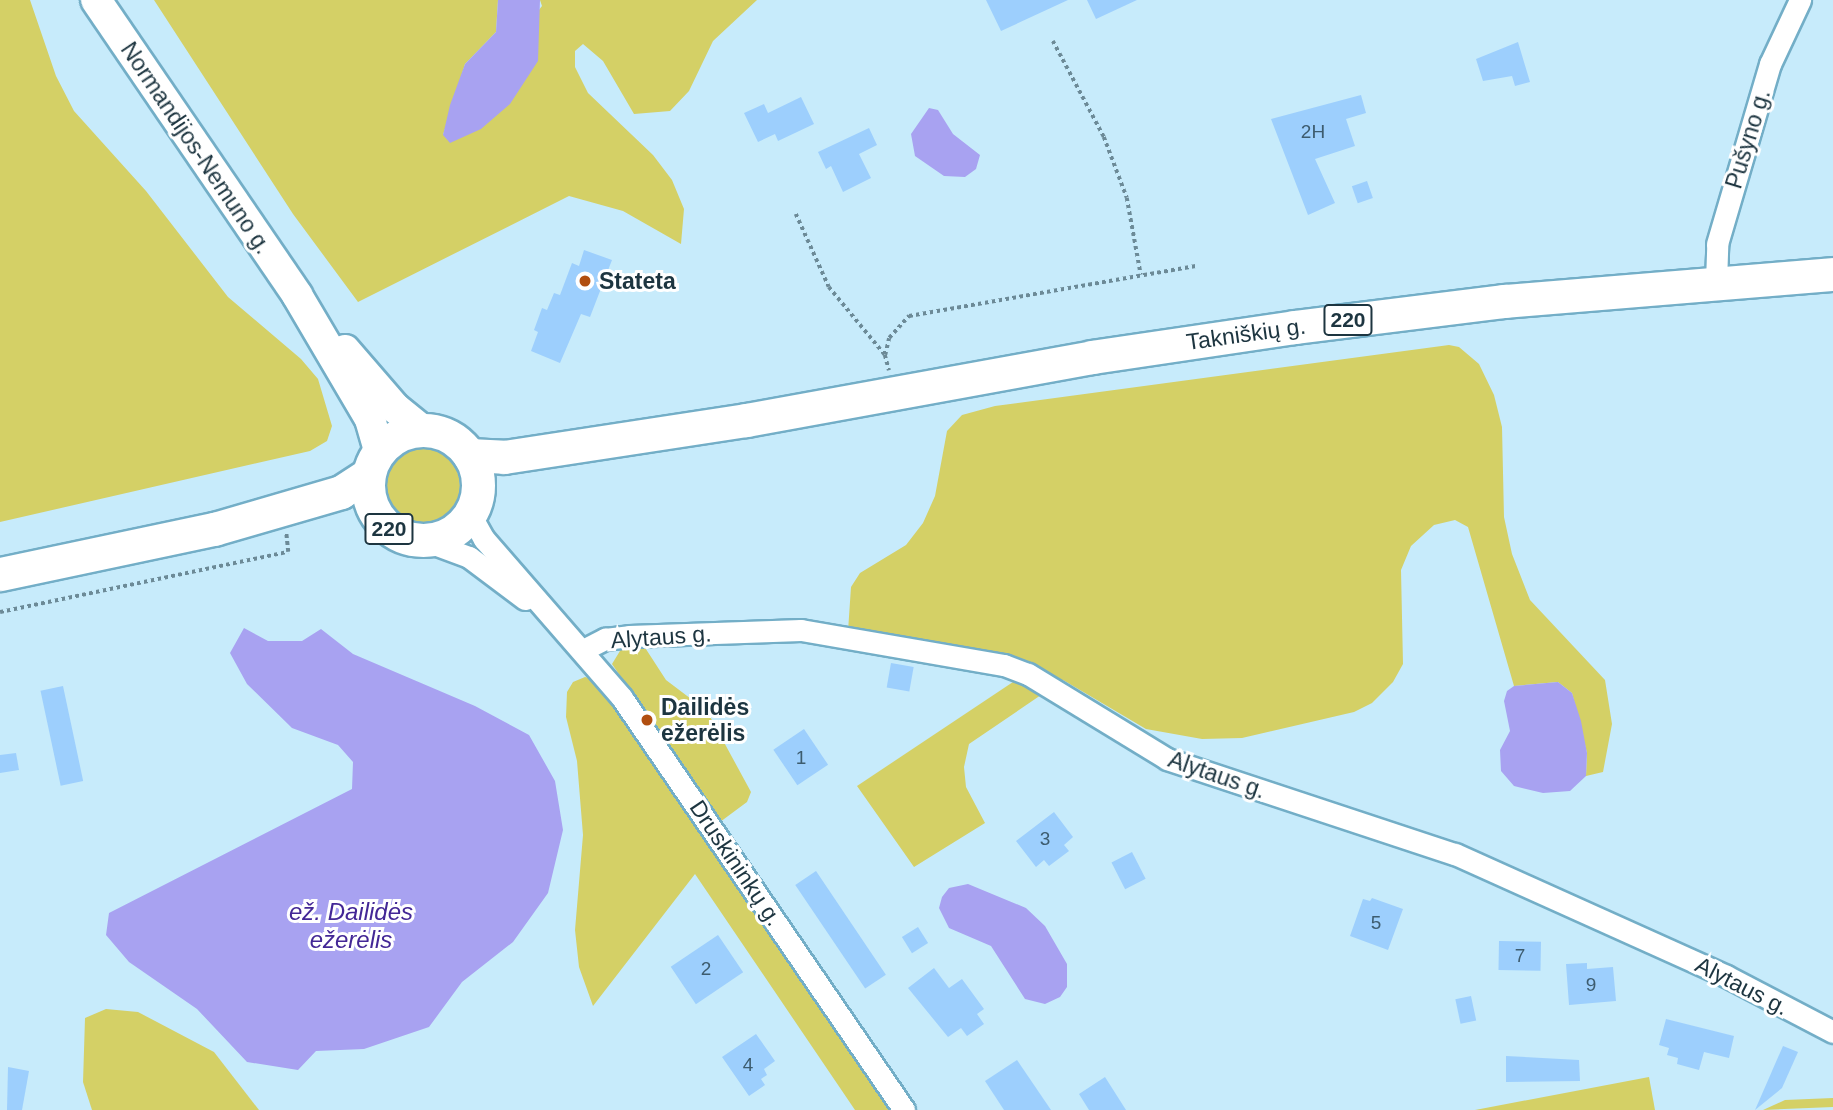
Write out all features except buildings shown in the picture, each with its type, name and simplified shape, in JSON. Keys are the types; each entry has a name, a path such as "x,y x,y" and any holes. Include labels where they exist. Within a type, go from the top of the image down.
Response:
{"main road":[{"name":"Normandijos-Nemuno g.","path":"96,0 297,295 370,419 374,463"},
{"name":"Takniškių g.","path":"746,420 1294,327 1504,301 1833,274"},
{"name":"Normandijos-Nemuno g.","path":"297,295 395,408 422,430"},
{"name":"220","path":"374,463 368,495 376,515 397,533 423,540 449,533 473,505 507,474 632,451 746,420"},
{"name":"220","path":"469,455 504,457 746,420"},
{"path":"422,430 440,433 469,455 477,475 473,505"},
{"name":"220","path":"0,574 214,529 341,492 374,463 398,436 422,430"},
{"name":"220","path":"214,529 344,513 376,515"}],"street":[{"name":"Pušyno g.","path":"1716,282 1717,244 1770,64 1800,0"},
{"path":"473,505 484,539 558,624"},
{"path":"423,540 469,557 558,624"},
{"name":"Druskininkų g.","path":"558,624 583,650 693,798 904,1110"},
{"name":"Alytaus g.","path":"583,650 604,639 629,636 801,630 1004,665 1028,674 1167,759 1455,854 1726,976 1833,1032"}],"path":[{"path":"1053,41 1117,173 1141,275"},
{"path":"796,215 829,287 885,355 895,393"},
{"path":"885,355 889,338 909,316 1196,266"},
{"path":"0,612 288,552"}],"shaded area":[{"path":"0,0 30,0 56,76 74,111 146,191 228,297 301,359 318,379 332,426 327,441 310,451 0,522"},
{"path":"154,0 498,0 496,32 465,64 443,135 542,6 540,0 757,0 713,41 689,91 670,111 634,114 603,61 583,44 575,51 575,67 588,93 653,155 672,180 684,209 681,244 623,211 569,196 358,302 293,214"},
{"path":"1449,345 1459,347 1479,364 1494,395 1502,427 1504,517 1512,554 1530,600 1605,680 1612,724 1603,772 1586,776 1587,753 1572,693 1558,682 1514,686 1468,527 1455,520 1434,525 1411,546 1401,570 1403,664 1393,682 1372,703 1354,712 1242,738 1202,739 1146,729 1063,680 969,744 964,767 966,787 985,823 914,867 857,786 1016,680 847,646 851,587 860,573 906,545 923,523 935,496 947,431 962,415 995,406"},
{"path":"421,447 436,450 453,464 460,486 457,501 443,518 421,525 406,522 389,508 382,486 385,471 399,454"},
{"path":"642,643 666,680 707,711 751,792 747,802 720,822 612,664 623,646"},
{"path":"585,677 593,679 722,861 892,1110 855,1110 695,874 593,1006 579,967 575,930 583,835 577,761 566,717 567,692 573,682"},
{"path":"106,1009 138,1012 214,1052 259,1110 92,1110 83,1082 85,1018"},
{"path":"1649,1077 1655,1110 1475,1110"},
{"path":"1833,1098 1833,1107 1763,1110 1785,1100"}],"water":[{"path":"498,0 540,0 538,61 510,104 481,129 450,143 443,135 450,105 465,64 496,32"},
{"path":"929,108 938,110 953,134 980,155 976,169 965,177 944,176 915,156 911,134"},
{"name":"ež. Dailidės ežerėlis","path":"244,628 268,641 302,641 321,629 353,654 475,706 529,735 555,781 563,830 548,893 513,942 462,982 429,1027 364,1049 316,1051 298,1070 247,1062 197,1009 129,962 106,935 109,913 352,789 353,762 338,745 292,728 247,684 230,653"},
{"path":"1558,682 1572,693 1581,721 1587,753 1586,776 1570,791 1543,793 1514,786 1501,771 1500,750 1510,731 1504,701 1507,691 1514,686"},
{"path":"968,884 1026,908 1045,926 1067,964 1067,987 1060,997 1045,1004 1025,999 991,946 949,928 939,908 942,897 949,888"}],"place":[{"name":"Stateta","path":"585,281"},
{"name":"Dailidės ežerėlis","path":"647,720"}]}
